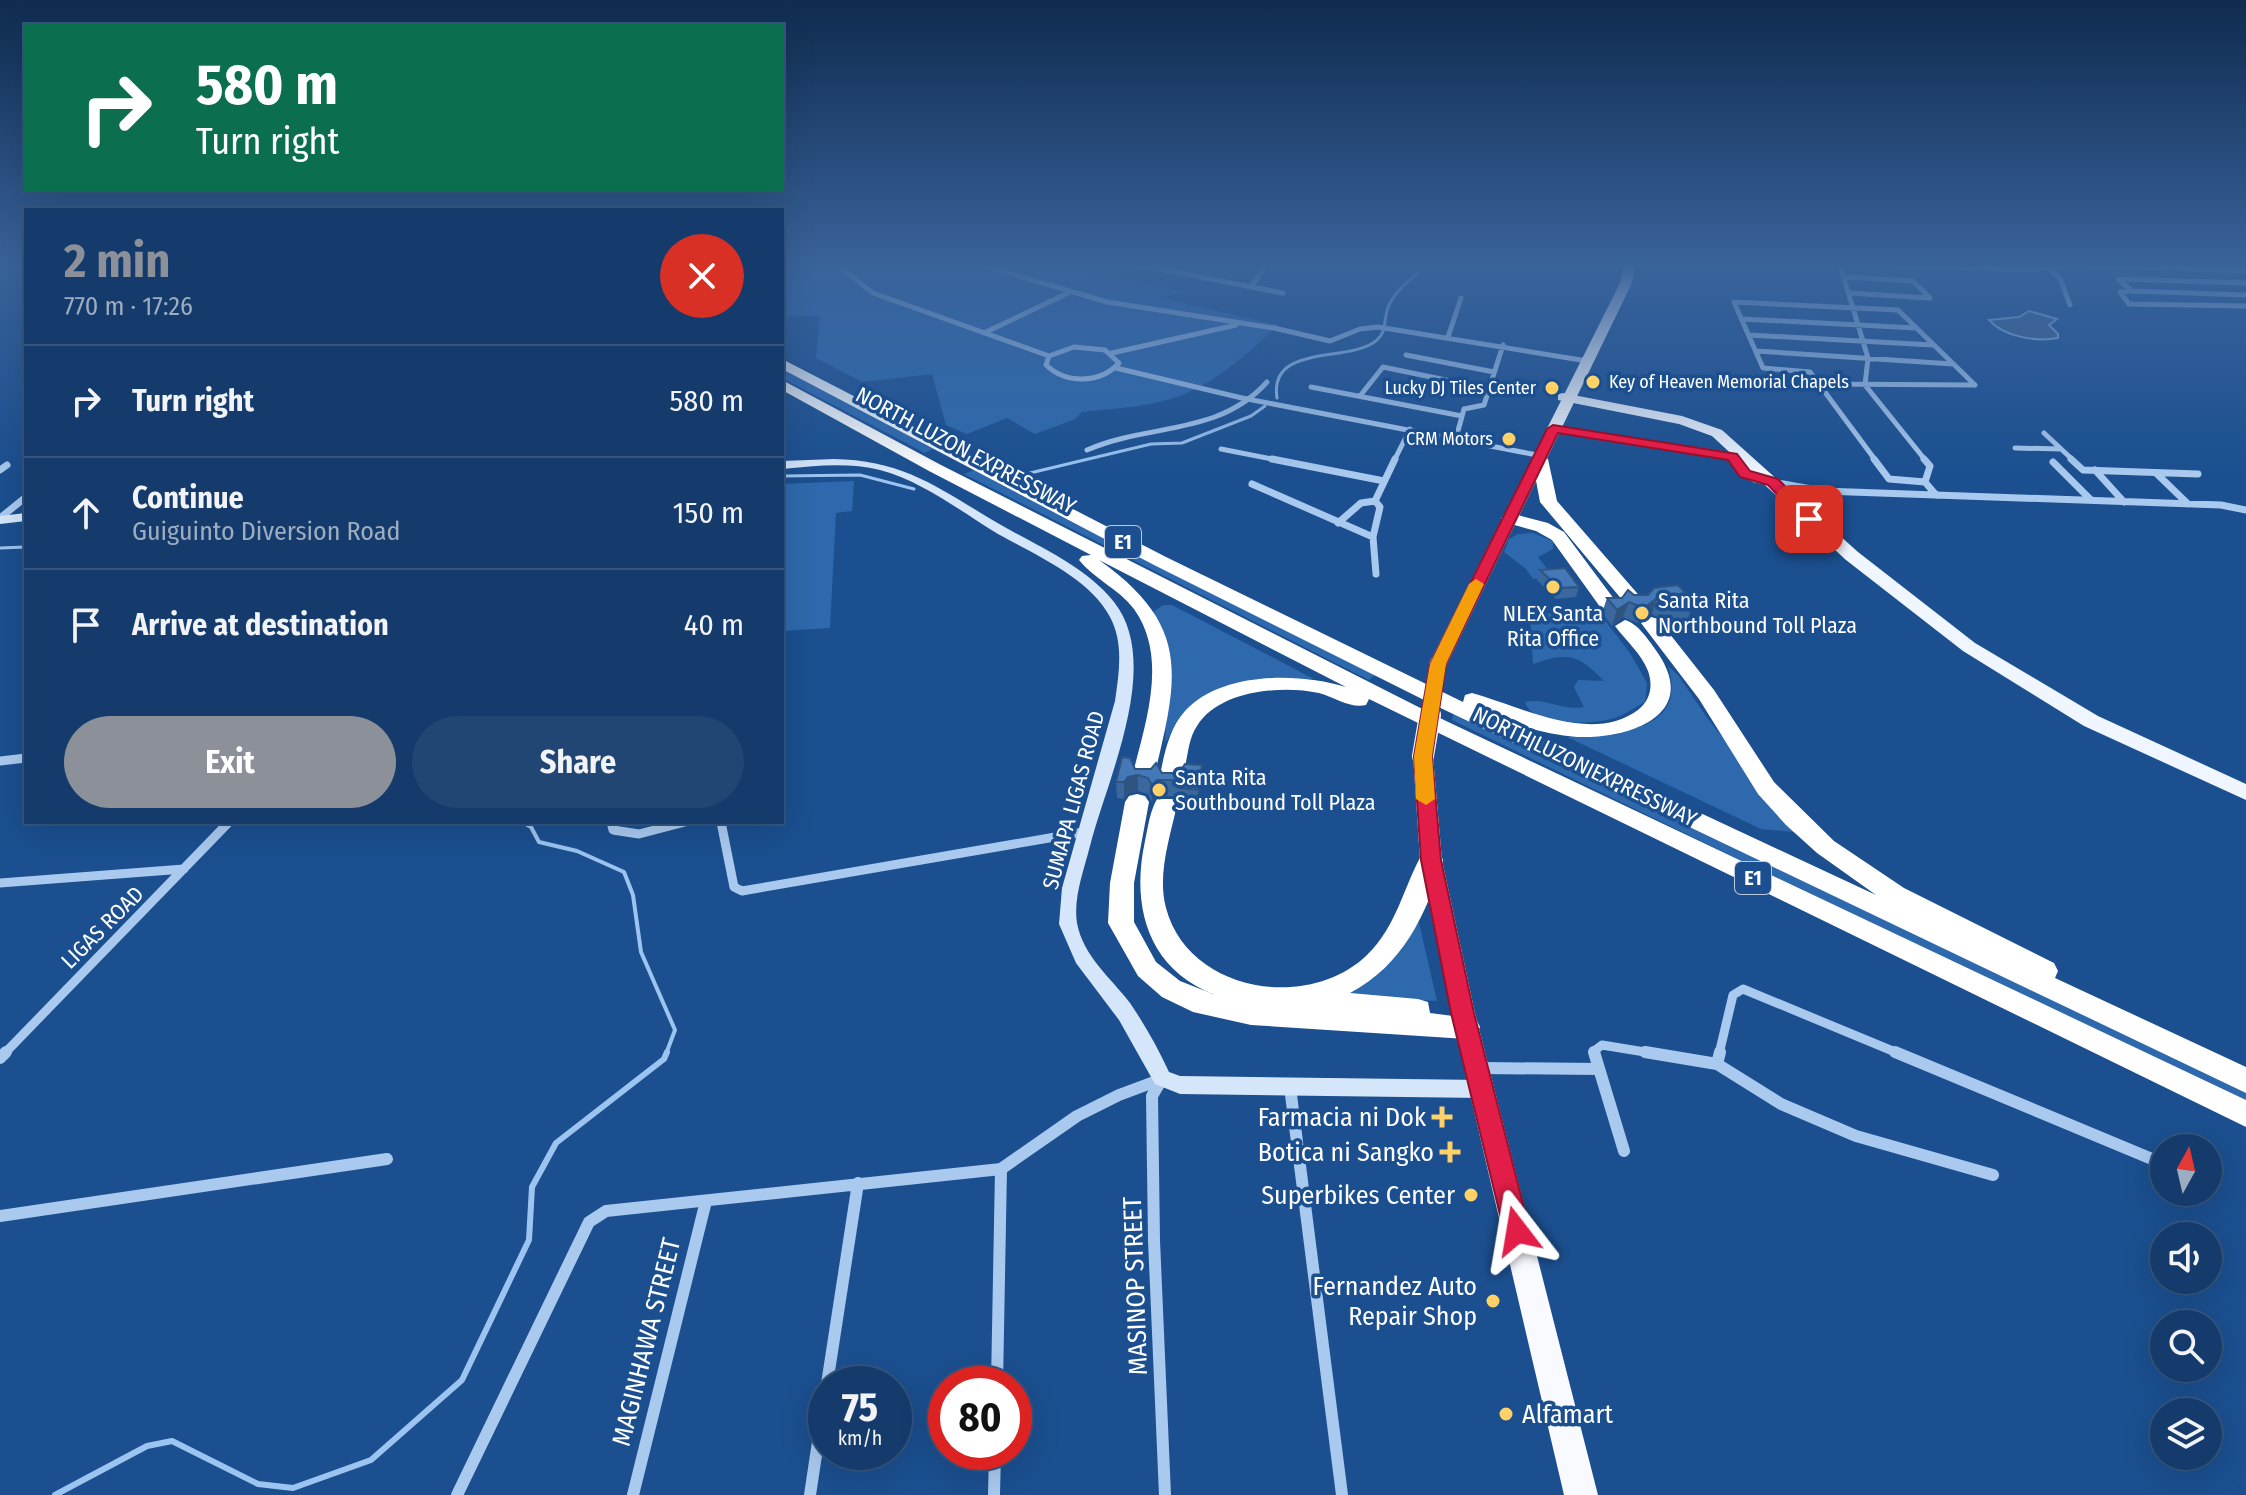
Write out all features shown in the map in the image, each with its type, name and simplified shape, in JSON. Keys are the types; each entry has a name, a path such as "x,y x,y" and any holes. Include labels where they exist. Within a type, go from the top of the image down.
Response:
{"highway":[{"path":"1581,1495 1464,1020 1431,860 1423,756 1438,664 1600,335"},
{"name":"NORTH LUZON EXPRESSWAY","path":"784,364 1147,554 1436,711 2246,1081"},
{"name":"NORTH LUZON EXPRESSWAY","path":"784,385 1037,520 1436,711 2246,1114"},
{"path":"1541,458 1546,498 1637,618 1714,705 1765,788 1805,830 1875,883 2135,1016 2180,1051"},
{"path":"1512,513 1546,518 1576,535"},
{"path":"1512,513 1558,536 1610,607"},
{"path":"1037,520 1048,534 1119,582 1141,605 1159,636 1163,656 1162,695 1143,777"},
{"path":"1464,1020 1253,997 1201,978 1181,961 1165,942 1151,894 1177,745 1189,720 1205,704 1265,682 1297,682 1338,690 1407,721 1472,700 1527,720 1564,729 1598,730 1626,725 1654,707 1661,684 1637,618"},
{"path":"1137,802 1122,883 1121,923 1132,948 1147,969 1171,989 1193,1001 1251,1014 1464,1020"},
{"path":"1296,1000 1338,989 1366,973 1393,944 1423,886 1431,860"}],"main road":[{"path":"1563,397 1654,414 1706,428 1732,444 1852,556 1969,647 2091,721 2246,793"},
{"name":"SUMAPA LIGAS ROAD","path":"784,465 867,465 914,478 1082,580 1118,616 1127,639 1129,667 1111,748 1084,832 1068,902 1068,923 1080,957 1119,1003 1147,1046 1162,1078"},
{"path":"0,519 24,517"},
{"path":"1162,1078 1180,1085 1290,1087 1479,1078"}],"street":[{"path":"989,335 1049,356"},
{"path":"1192,335 1112,353 1084,347 1063,349 1049,356 1046,365 1064,377 1088,378 1116,368 1255,400 1456,438 1541,458"},
{"path":"1297,335 1330,341 1346,335"},
{"path":"1433,335 1587,361"},
{"path":"1934,345 1749,335 1763,368 1810,372 1889,479 1925,482 1936,495"},
{"path":"1862,335 1868,358 1865,385 1930,466 1925,482"},
{"path":"1820,384 1975,385 1923,335"},
{"path":"1456,438 1465,407 1484,405 1503,345"},
{"path":"1399,370 1411,347"},
{"path":"1756,351 1953,364"},
{"path":"1112,353 1117,358 1116,368"},
{"path":"1406,355 1494,372"},
{"path":"1360,396 1379,368 1489,389"},
{"path":"1087,450 1121,435 1187,425 1226,414 1255,400 1267,382"},
{"path":"1311,387 1462,416"},
{"path":"1375,501 1410,429"},
{"path":"1553,429 1720,453 1732,457 1745,474 1823,491 2188,504 2246,510"},
{"path":"2044,433 2083,470 2198,474"},
{"path":"2015,448 2061,449"},
{"path":"1221,449 1384,481"},
{"path":"2053,462 2091,501"},
{"path":"0,470 7,465"},
{"path":"2095,470 2124,502"},
{"path":"2155,472 2188,504"},
{"path":"1252,484 1373,537"},
{"path":"0,519 24,499"},
{"path":"1338,523 1361,503 1375,501"},
{"path":"1375,501 1380,507 1373,537 1376,574"},
{"path":"0,761 24,758"},
{"name":"LIGAS ROAD","path":"0,1058 5,1047 227,824"},
{"path":"612,824 619,834 631,835 677,824"},
{"path":"721,824 734,887 742,891 1084,832"},
{"path":"0,883 185,869"},
{"path":"1717,1064 1733,995 1743,989 2150,1158"},
{"path":"1624,1151 1594,1051 1602,1045 1717,1064 1781,1104 1856,1136 1993,1175"},
{"path":"1479,1078 1599,1069"},
{"path":"457,1495 589,1222 606,1211 1001,1169 1027,1148 1115,1094 1162,1078"},
{"name":"MASINOP STREET","path":"1162,1078 1152,1096 1154,1240 1165,1495"},
{"path":"1290,1087 1342,1495"},
{"path":"0,1216 387,1159"},
{"path":"997,1366 1001,1169"},
{"path":"829,1366 858,1183"},
{"name":"MAGINHAWA STREET","path":"633,1495 706,1201"},
{"path":"810,1495 814,1470"},
{"path":"994,1495 995,1470"}],"shaded area":[{"path":"818,335 1268,335 1217,377 1188,392 1140,406 1082,412 1075,419 1035,434 1007,418 967,434 946,425 932,374 862,382 816,358"},
{"path":"2014,335 2058,335 2058,338"},
{"path":"784,368 933,449 925,453 784,379"},
{"path":"974,470 1375,675 1369,680 964,474"},
{"path":"854,481 852,511 836,513 830,628 784,631 784,484"},
{"path":"1533,533 1553,541 1553,549 1538,557 1554,578 1533,579 1526,569 1504,552 1509,539 1518,534"},
{"path":"1163,605 1172,605 1314,679 1278,679 1180,719 1165,743 1169,674 1152,613"},
{"path":"1597,610 1630,653 1647,683 1645,702 1620,716 1602,721 1562,722 1538,716 1525,702 1584,707 1574,687 1578,680 1604,681 1587,665 1572,658 1555,658 1533,664 1530,615"},
{"path":"1668,666 1678,675 1794,832 1761,829 1567,737 1625,731 1643,726 1657,717 1668,705 1672,688"},
{"path":"1454,711 2246,1083 2246,1100 1452,720"},
{"path":"1417,914 1437,1001 1339,995"}],"building":[{"path":"1565,568 1579,587 1559,588 1540,570"},
{"path":"1678,585 1694,603 1669,605 1657,598 1644,608 1629,602 1617,610 1607,598 1622,598 1628,590 1634,595 1648,595 1654,588"},
{"path":"1122,757 1130,758 1135,769 1151,769 1156,763 1162,773 1179,773 1185,764 1202,765 1198,790 1180,788 1174,780 1157,780 1152,785 1148,778 1138,775 1128,777 1124,782 1116,782"}],"waterway":[{"path":"1277,398 1278,381 1284,370 1296,362 1360,349 1381,335"},
{"path":"1030,473 1151,444 1182,443 1251,416 1265,406"},
{"path":"784,476 860,475 914,489"},
{"path":"0,548 24,547"},
{"path":"526,824 531,827 539,842 577,851 624,872 633,895 641,952 675,1030 666,1054"},
{"path":"55,1495 147,1446 172,1441 258,1484 293,1488 371,1460 462,1380 529,1240 532,1187 556,1143 664,1059 667,1052"}],"slow traffic":[{"path":"1426,799 1423,756 1438,664 1476,584"}],"place":[{"name":"Key of Heaven Memorial Chapels","path":"1593,382"},
{"name":"Lucky DJ Tiles Center","path":"1552,388"},
{"name":"CRM Motors","path":"1509,439"},
{"name":"NLEX Santa Rita Office","path":"1553,587"},
{"name":"Santa Rita Northbound Toll Plaza","path":"1642,613"},
{"name":"Santa Rita Southbound Toll Plaza","path":"1159,790"},
{"name":"Farmacia ni Dok","path":"1442,1117"},
{"name":"Botica ni Sangko","path":"1450,1152"},
{"name":"Superbikes Center","path":"1471,1195"},
{"name":"Fernandez Auto Repair Shop","path":"1493,1301"},
{"name":"Alfamart","path":"1506,1414"}],"route":[{"path":"1517,1231 1463,1013 1431,860 1423,756 1438,664 1553,429 1732,457 1745,474 1773,482 1809,519"}]}
